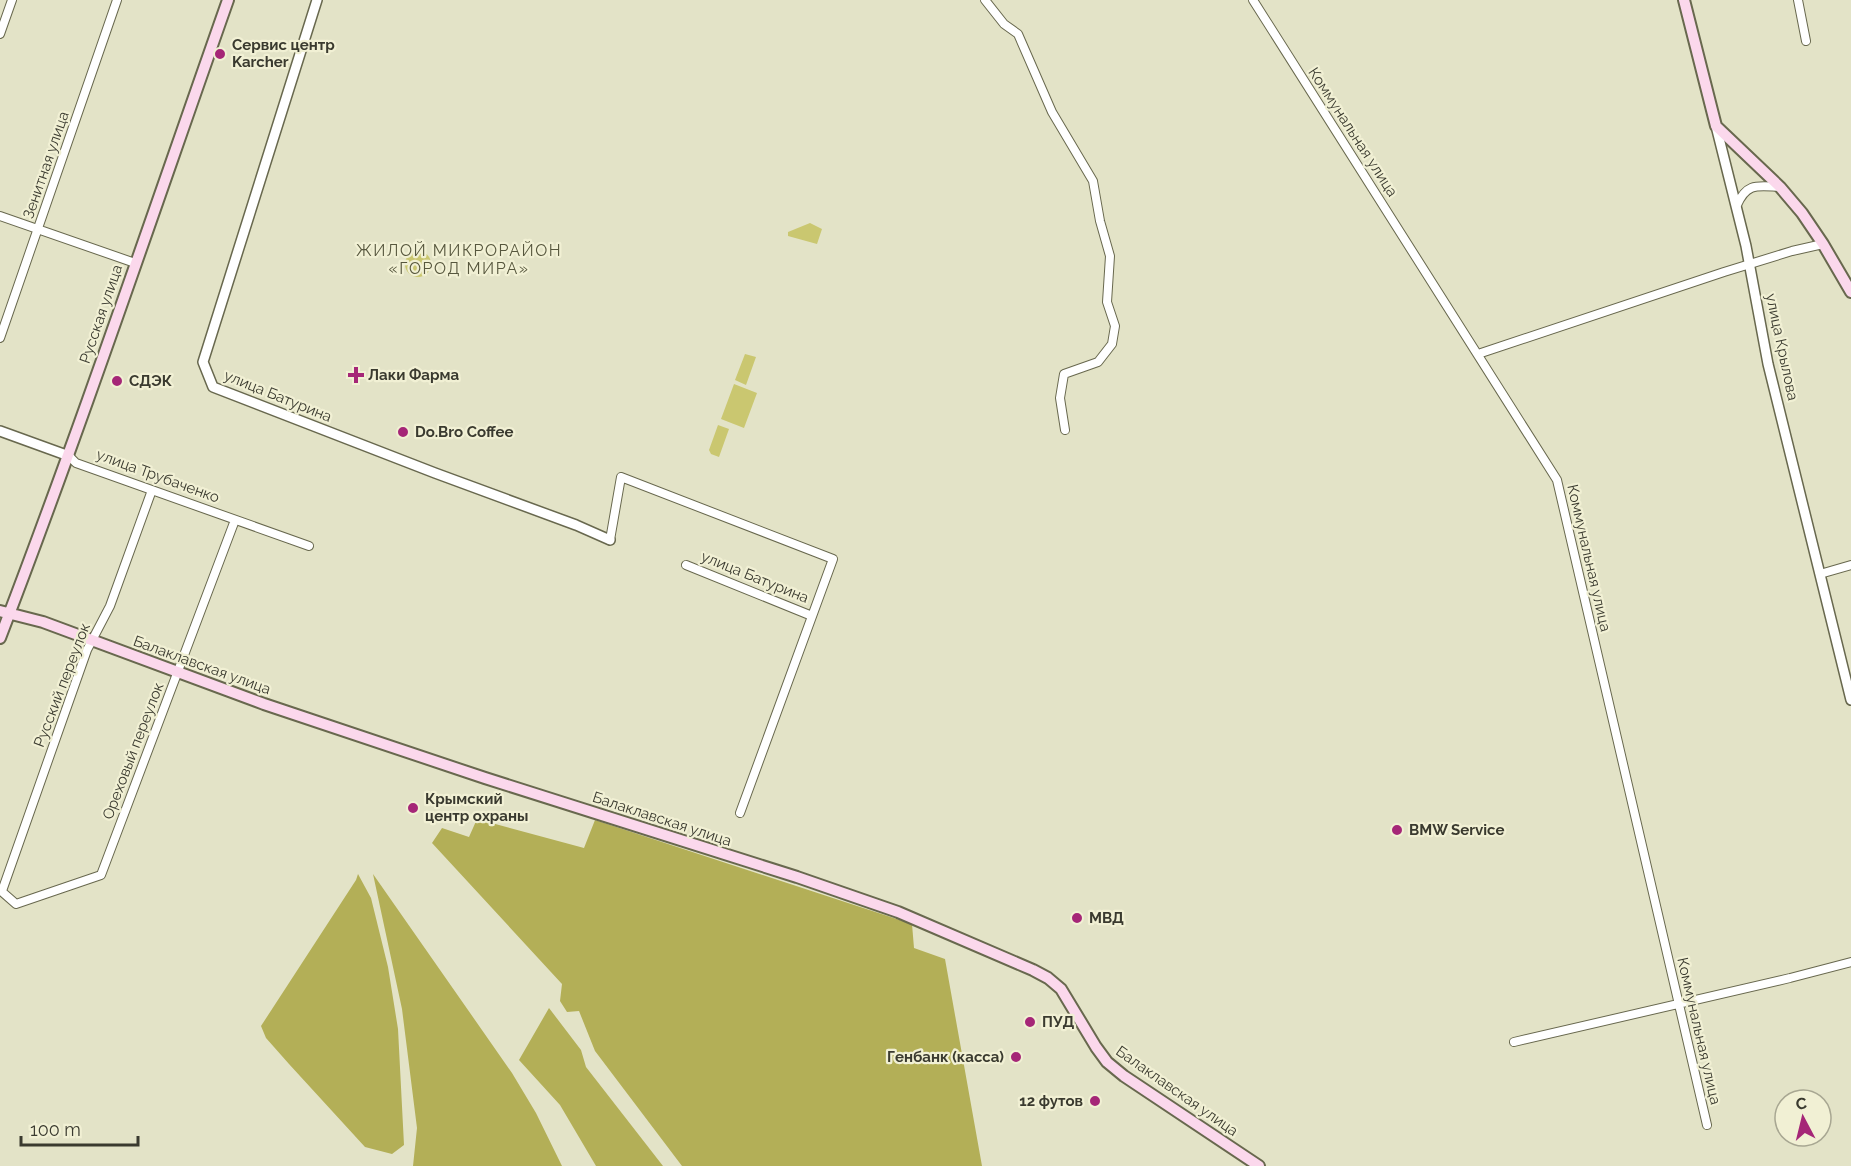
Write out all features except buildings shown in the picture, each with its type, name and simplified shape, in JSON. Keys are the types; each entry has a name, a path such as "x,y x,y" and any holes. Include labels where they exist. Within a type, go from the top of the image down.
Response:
{"main road":[{"name":"Русская улица","path":"0,638 5,612 69,456 228,0"},
{"name":"улица Крылова","path":"1684,0 1716,126"},
{"path":"1716,126 1780,187 1802,213 1851,292"},
{"name":"Балаклавская улица","path":"5,612 43,622 264,704 898,912 1033,970 1061,989 1107,1062 1253,1164"}],"street":[{"path":"0,34 12,0"},
{"name":"Зенитная улица","path":"0,338 117,0"},
{"name":"улица Батурина","path":"317,0 203,362 213,387 610,540"},
{"path":"985,0 1004,24 1018,34 1052,112 1093,181 1100,221 1110,256 1107,302 1115,326 1112,344 1098,362 1064,374 1060,398 1065,430"},
{"name":"Коммунальная улица","path":"1253,0 1557,480 1707,1125"},
{"path":"1798,0 1806,41"},
{"name":"улица Крылова","path":"1716,126 1737,205 1768,364 1851,700"},
{"path":"1737,205 1742,194 1750,188 1780,187"},
{"path":"0,216 135,263"},
{"path":"1478,354 1630,302 1792,251 1823,244"},
{"name":"улица Трубаченко","path":"0,431 69,456 76,463 309,546"},
{"path":"610,540 621,477 833,559 740,813"},
{"name":"Русский переулок","path":"1,891 91,640 110,606 152,490"},
{"name":"Ореховый переулок","path":"1,891 16,904 100,875 235,520"},
{"name":"улица Батурина","path":"686,565 812,616"},
{"path":"1820,574 1851,565"},
{"path":"1514,1042 1851,962"}],"shaded area":[{"path":"810,223 822,229 817,244 788,236 788,232"},
{"path":"418,251 427,255 431,264 427,273 418,277 409,273 405,264 409,255"},
{"path":"745,354 756,357 746,385 735,380"},
{"path":"734,384 757,393 744,428 721,419"},
{"path":"718,425 729,429 719,457 711,454 709,450"},
{"path":"477,819 584,848 595,820 912,924 914,948 945,959 982,1166 682,1166 595,1051 579,1011 567,1012 560,1001 562,984 432,843 442,828 469,837"},
{"path":"358,874 371,898 388,967 398,1029 404,1145 392,1154 365,1147 266,1038 261,1026"},
{"path":"373,874 512,1073 536,1113 562,1166 413,1166 417,1128 402,1009"},
{"path":"549,1008 581,1050 586,1067 663,1166 596,1166 560,1105 519,1060"}],"place":[{"name":"Сервис центр Karcher","path":"220,54"},
{"name":"Лаки Фарма","path":"356,375"},
{"name":"СДЭК","path":"117,381"},
{"name":"Do.Bro Coffee","path":"403,432"},
{"name":"Крымский центр охраны","path":"413,808"},
{"name":"BMW Service","path":"1397,830"},
{"name":"МВД","path":"1077,918"},
{"name":"ПУД","path":"1030,1022"},
{"name":"Генбанк (касса)","path":"1016,1057"},
{"name":"12 футов","path":"1095,1101"}],"district":[{"name":"ЖИЛОЙ МИКРОРАЙОН «ГОРОД МИРА»","path":"459,259"}]}
